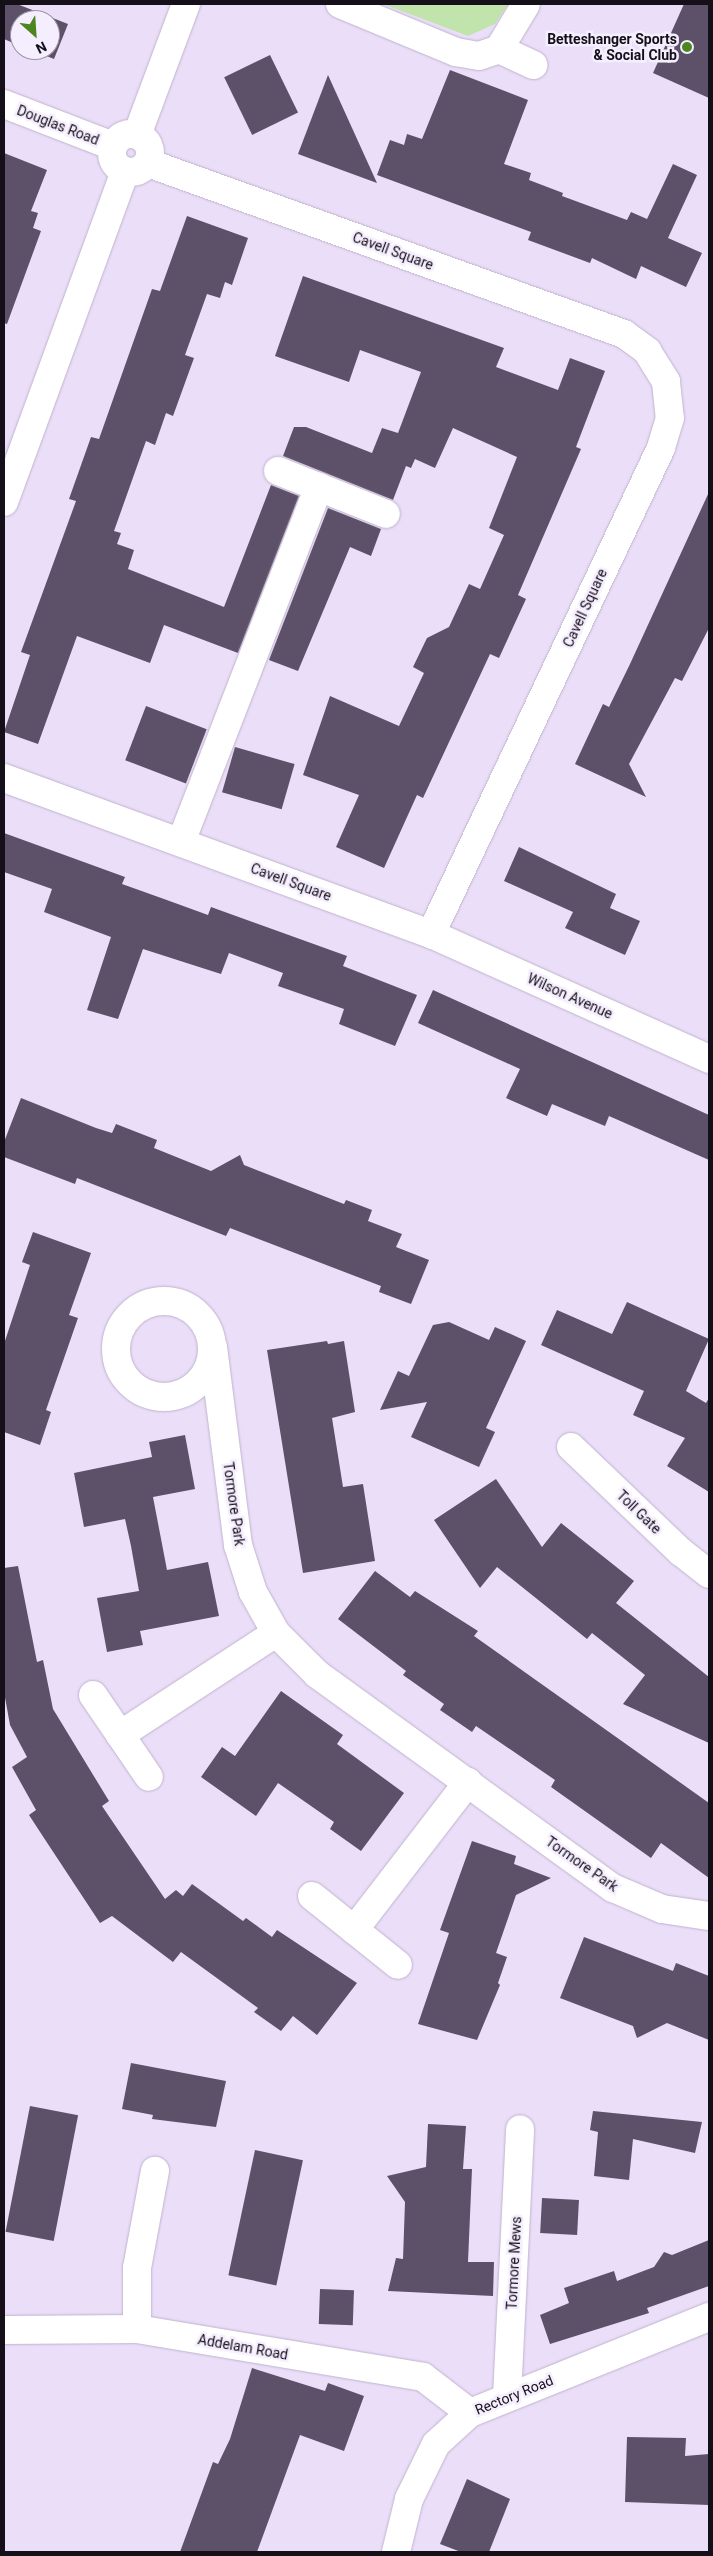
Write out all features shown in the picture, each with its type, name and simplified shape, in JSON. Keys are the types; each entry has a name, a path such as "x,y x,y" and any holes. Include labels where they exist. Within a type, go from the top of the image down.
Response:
{"street":[{"path":"137,135 186,4"},
{"path":"340,4 456,52 479,56 500,49 526,4"},
{"path":"500,49 534,65"},
{"name":"Douglas Road","path":"4,104 113,146"},
{"path":"4,502 137,168 149,147 137,135 123,135 113,146 112,160 137,168"},
{"name":"Cavell Square","path":"4,778 431,934 661,448 670,418 666,382 647,351 624,334 137,168"},
{"path":"278,471 386,514"},
{"path":"181,842 319,487"},
{"name":"Wilson Avenue","path":"431,934 709,1059"},
{"name":"Tormore Park","path":"223,1426 212,1411 197,1402 175,1397 158,1398 141,1392 119,1367 116,1351 126,1319 138,1308 154,1301 188,1306 210,1330 213,1347 238,1544 253,1592 276,1633 317,1674 613,1888 662,1909 709,1916"},
{"path":"175,1397 203,1379 213,1347"},
{"name":"Toll Gate","path":"571,1447 681,1552 709,1574"},
{"path":"120,1735 276,1633"},
{"path":"93,1696 149,1778"},
{"path":"354,1930 468,1782"},
{"path":"312,1896 398,1965"},
{"name":"Tormore Mews","path":"507,2397 520,2129"},
{"path":"137,2328 137,2268 156,2171"},
{"name":"Rectory Road","path":"396,2552 409,2499 436,2444 470,2413 709,2317"},
{"name":"Addelam Road","path":"4,2330 137,2328 422,2378 470,2413"}],"green space":[{"path":"383,4 508,4 495,24 468,36"}],"building":[{"path":"4,4 17,4 32,10 10,10 10,42 4,39"},
{"name":"Betteshanger Sports & Social Club","path":"684,4 709,4 709,98 653,73"},
{"path":"60,21 68,24 60,44"},
{"path":"270,55 298,113 252,135 224,77"},
{"path":"450,70 528,100 504,164 531,173 529,180 563,193 562,196 627,220 631,212 647,219 673,164 697,175 668,238 702,253 686,287 641,266 636,279 592,258 590,263 528,240 531,232 377,175 390,140 404,145 407,134 422,139"},
{"path":"328,75 377,183 298,154"},
{"path":"4,153 47,170 31,211 38,213 33,228 41,231 7,324 4,323"},
{"path":"187,216 248,238 232,285 225,282 220,298 207,294 185,355 194,358 173,416 166,413 155,445 146,441 114,531 121,533 117,544 134,550 128,569 224,607 271,485 299,496 238,653 164,625 150,663 77,636 38,744 4,732 30,655 21,652 76,501 69,499 91,437 99,439 152,289 160,291"},
{"path":"303,276 504,348 496,367 558,390 570,358 605,371 576,447 581,449 518,595 526,599 499,658 490,654 423,798 417,795 384,868 336,847 359,795 303,775 330,696 399,726 424,673 413,667 427,638 449,627 469,584 480,589 504,535 489,528 517,457 453,428 435,468 415,459 411,468 406,466 393,500 283,456 294,427 306,427 372,453 382,428 398,433 421,372 360,350 349,382 275,356"},
{"path":"709,492 709,628 682,681 675,678 629,764 646,797 575,764 603,704 609,707"},
{"path":"328,508 381,529 371,556 350,547 298,671 269,660"},
{"path":"146,706 207,729 186,783 125,760"},
{"path":"235,747 295,764 282,809 222,792"},
{"path":"4,833 125,877 122,884 208,915 211,907 347,956 343,966 417,995 395,1046 339,1024 344,1009 278,986 283,973 229,953 221,974 143,949 118,1019 87,1010 111,937 44,912 52,889 4,872"},
{"path":"519,847 616,894 610,908 640,921 625,955 565,928 573,912 504,881"},
{"path":"433,990 709,1115 709,1160 609,1116 605,1126 552,1104 547,1116 506,1098 520,1069 418,1023"},
{"path":"21,1098 112,1133 116,1124 157,1140 154,1148 211,1171 240,1155 244,1165 344,1204 346,1200 372,1210 368,1221 402,1234 396,1247 429,1260 411,1304 379,1292 381,1286 230,1228 226,1236 77,1178 75,1184 4,1157 4,1142"},
{"path":"33,1232 91,1253 69,1315 78,1318 46,1410 51,1412 40,1445 4,1432 4,1344 30,1265 22,1262"},
{"path":"627,1302 709,1339 686,1391 706,1403 709,1398 709,1492 667,1466 685,1438 633,1415 644,1391 541,1345 557,1310 612,1334"},
{"path":"449,1322 489,1340 495,1327 526,1341 486,1428 495,1432 479,1467 411,1437 427,1402 380,1410 398,1371 409,1376 433,1325"},
{"path":"327,1341 328,1344 344,1341 355,1412 332,1418 343,1487 363,1484 375,1561 303,1573 267,1350"},
{"path":"185,1435 195,1489 153,1497 167,1570 208,1562 219,1616 140,1631 143,1645 107,1652 97,1598 139,1591 131,1546 125,1519 84,1527 74,1473 152,1457 149,1442"},
{"path":"496,1479 542,1547 561,1523 634,1581 616,1603 709,1677 709,1743 623,1704 645,1675 592,1633 587,1639 497,1567 480,1588 434,1520"},
{"path":"18,1566 37,1662 43,1660 53,1709 109,1801 102,1806 165,1899 176,1890 183,1896 192,1884 243,1921 246,1918 272,1937 277,1930 357,1983 317,2035 293,2016 281,2031 254,2012 258,2008 181,1952 173,1962 112,1916 100,1923 29,1815 36,1810 12,1767 27,1757 10,1725 4,1692 4,1568"},
{"path":"375,1571 410,1597 415,1591 478,1631 474,1636 709,1803 709,1878 661,1843 651,1858 551,1787 555,1780 476,1726 472,1732 440,1710 444,1704 403,1675 406,1671 338,1619"},
{"path":"281,1691 343,1735 337,1744 404,1793 361,1851 330,1829 334,1822 278,1783 256,1816 201,1777 222,1747 235,1756"},
{"path":"472,1841 516,1856 514,1864 551,1878 516,1895 496,1953 507,1957 498,1983 500,1985 477,2040 418,2024 449,1933 440,1930"},
{"path":"584,1937 673,1971 676,1963 709,1976 709,2040 667,2023 637,2038 633,2026 560,1998"},
{"path":"131,2063 226,2081 216,2127 152,2119 153,2115 122,2109"},
{"path":"30,2106 78,2115 54,2241 6,2232"},
{"path":"593,2111 702,2122 695,2153 633,2139 629,2180 594,2176 598,2132 590,2130"},
{"path":"428,2124 466,2126 463,2169 472,2169 468,2262 494,2262 493,2296 388,2291 396,2258 403,2259 405,2202 387,2176 426,2167"},
{"path":"255,2150 303,2160 276,2285 228,2275"},
{"path":"542,2198 579,2200 577,2235 540,2233"},
{"path":"709,2240 709,2286 647,2308 649,2313 550,2344 540,2315 569,2303 564,2288 614,2271 617,2281 654,2267 664,2252 672,2255"},
{"path":"320,2289 354,2290 353,2325 319,2324"},
{"path":"252,2368 325,2391 328,2383 364,2396 344,2451 300,2435 257,2552 180,2552 213,2462 218,2464 230,2439"},
{"path":"627,2437 686,2438 685,2456 709,2454 709,2505 625,2502"},
{"path":"467,2479 510,2499 489,2552 461,2552 440,2544"}],"place":[{"name":"Betteshanger Sports & Social Club","path":"687,47"}]}
